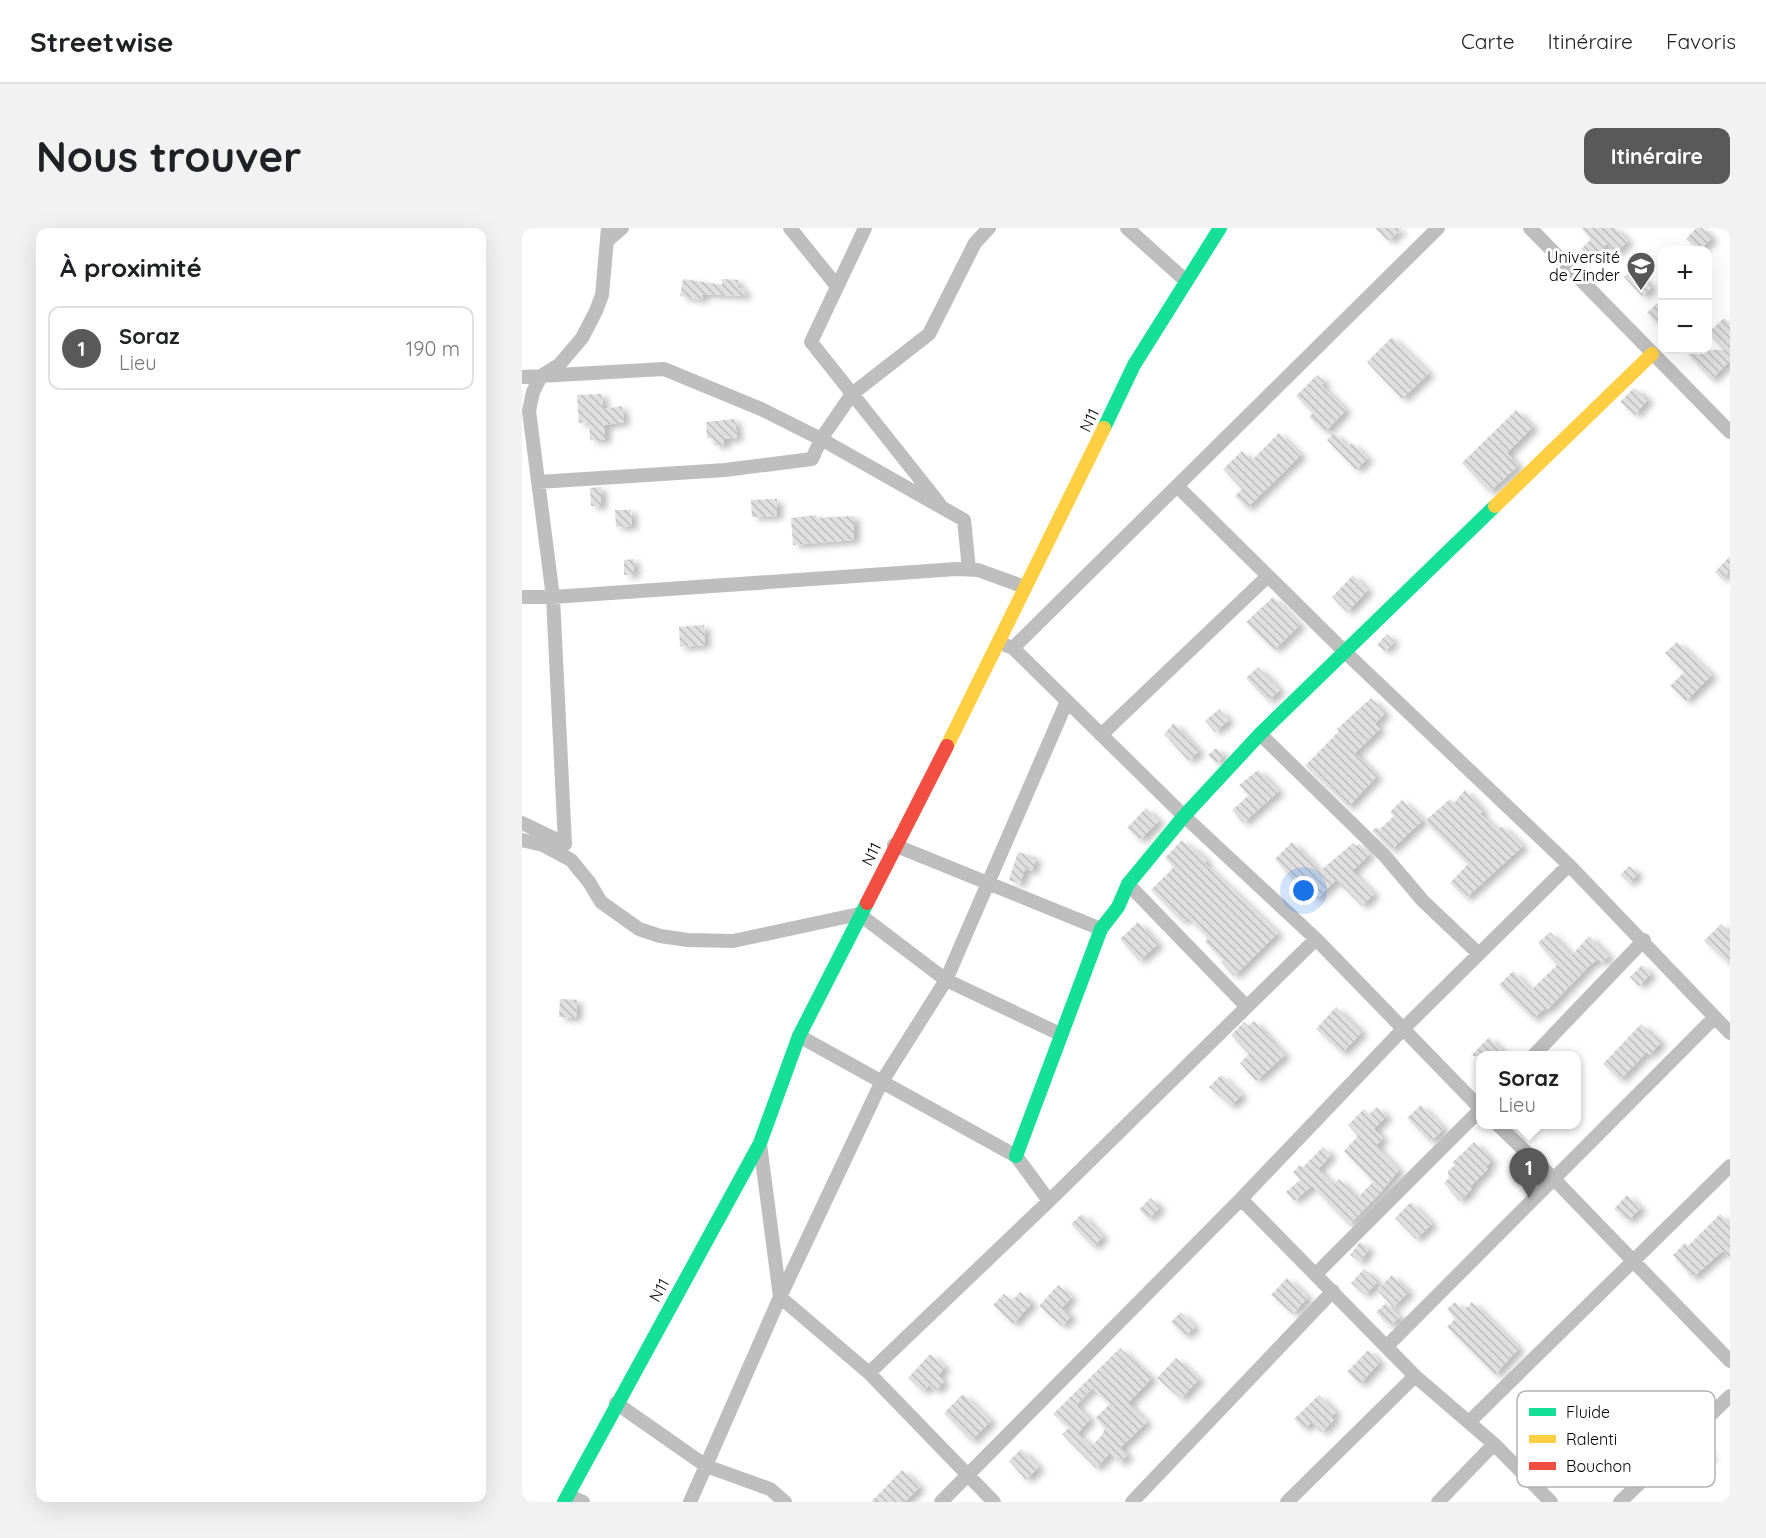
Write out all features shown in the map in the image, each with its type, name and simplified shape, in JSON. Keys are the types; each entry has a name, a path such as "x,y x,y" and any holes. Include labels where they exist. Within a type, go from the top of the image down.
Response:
{"main road":[{"name":"N11","path":"566,1498 760,1143 799,1036 894,845 1007,646 1025,587 1134,365 1185,280 1220,228"},
{"path":"1016,1156 1101,929 1118,907 1128,884 1184,816 1260,734 1652,354"}],"street":[{"path":"565,844 553,597 529,411 532,392 541,376 560,365 582,338 596,311 602,294 608,235 622,228"},
{"path":"790,228 836,285"},
{"path":"864,228 811,342 945,510"},
{"path":"538,482 724,470 812,459 820,439 852,394 929,334 975,243 990,228"},
{"path":"1127,228 1185,280"},
{"path":"1438,228 1178,486 1007,646 1316,939 1476,1104"},
{"path":"1530,228 1730,432"},
{"path":"522,377 664,369 761,409 820,439 964,520 969,569"},
{"path":"1178,486 1344,651 1569,865 1644,940 1730,1033"},
{"path":"522,597 553,597 969,569 996,575 1025,587"},
{"path":"1101,735 1268,576"},
{"path":"690,1502 780,1297 882,1083 946,980 986,882 1066,701"},
{"path":"1260,734 1384,855 1423,901 1479,954"},
{"path":"522,824 565,844"},
{"path":"522,840 543,845 571,860 589,882 601,902 639,929 660,936 688,940 733,940 859,915 946,980 1060,1034"},
{"path":"543,845 565,844"},
{"path":"894,845 1101,929"},
{"path":"941,1502 1241,1199 1404,1028 1569,865"},
{"path":"1128,884 1246,1006"},
{"path":"869,1373 1049,1201 1316,939"},
{"path":"1538,1051 1644,940"},
{"path":"1388,1345 1715,1017"},
{"path":"799,1036 1016,1156 1049,1201"},
{"path":"1316,1274 1476,1114"},
{"path":"1501,1129 1553,1178 1730,1361"},
{"path":"760,1143 780,1297 869,1373 994,1502"},
{"path":"1469,1422 1730,1166"},
{"path":"1241,1199 1388,1345 1415,1376 1494,1444 1517,1467"},
{"path":"1132,1502 1333,1291"},
{"path":"1287,1502 1415,1376"},
{"path":"1715,1410 1730,1396"},
{"path":"616,1403 706,1466 770,1489 785,1502"},
{"path":"1438,1502 1494,1444"},
{"path":"1536,1487 1551,1502"},
{"path":"1620,1502 1636,1487"},
{"path":"566,1498 583,1502"}],"building":[{"path":"1375,228 1402,228 1389,241"},
{"path":"1581,228 1615,228 1628,241 1616,253 1607,244 1592,260 1581,249 1591,239"},
{"path":"1696,228 1702,228 1712,238 1704,246 1695,246 1686,239"},
{"path":"1633,268 1652,287 1642,296 1624,277"},
{"path":"683,279 722,285 722,279 738,280 738,288 745,289 745,296 703,294 702,300 680,296"},
{"path":"1657,303 1658,324 1647,313"},
{"path":"1724,318 1730,324 1730,361 1711,380 1688,354 1712,354 1712,350 1724,350 1712,337 1712,329"},
{"path":"1392,337 1429,373 1402,399 1367,362"},
{"path":"1317,375 1325,382 1321,385 1346,410 1325,432 1309,417 1313,413 1296,396"},
{"path":"1634,388 1648,399 1635,415 1620,402"},
{"path":"602,394 603,409 622,406 624,422 605,425 605,440 590,440 589,422 579,423 577,395"},
{"path":"1516,410 1533,427 1507,453 1518,466 1489,492 1462,463"},
{"path":"735,419 737,438 724,439 724,445 714,445 713,438 707,438 706,422"},
{"path":"1279,433 1301,455 1247,508 1235,496 1242,489 1223,469 1242,451 1251,461"},
{"path":"1334,433 1348,447 1352,443 1368,458 1356,470 1327,440"},
{"path":"601,487 601,506 591,506 590,488"},
{"path":"777,499 777,516 752,517 751,500"},
{"path":"615,510 631,510 632,526 616,527"},
{"path":"816,515 816,518 854,516 854,540 793,545 791,518"},
{"path":"1730,556 1730,571 1722,579 1715,572"},
{"path":"634,559 634,574 624,575 624,560"},
{"path":"1353,575 1368,590 1347,612 1332,597"},
{"path":"1273,597 1300,625 1274,650 1246,622"},
{"path":"704,625 705,645 680,647 679,627"},
{"path":"1387,634 1394,641 1385,651 1377,645"},
{"path":"1677,642 1712,675 1686,701 1670,686 1684,672 1665,653"},
{"path":"1258,667 1280,690 1268,701 1246,678"},
{"path":"1371,698 1385,713 1375,724 1380,729 1355,753 1377,776 1348,807 1305,766 1339,731 1337,729"},
{"path":"1219,709 1229,720 1215,732 1205,721"},
{"path":"1174,723 1199,751 1189,761 1164,734"},
{"path":"1216,748 1224,756 1216,763 1208,755"},
{"path":"1258,770 1279,791 1243,823 1232,810 1249,795 1239,785"},
{"path":"1465,790 1483,811 1480,814 1498,830 1502,826 1523,846 1466,898 1450,883 1468,864 1425,821 1450,799 1454,803"},
{"path":"1402,800 1423,820 1391,850 1372,831 1377,827 1379,830 1394,816 1390,812"},
{"path":"1146,808 1159,821 1140,840 1127,828"},
{"path":"1182,840 1191,849 1193,847 1207,861 1204,863 1278,933 1234,976 1221,962 1223,960 1205,942 1208,939 1204,934 1187,917 1182,922 1151,890 1174,867 1165,858"},
{"path":"1292,842 1320,871 1353,843 1356,846 1359,844 1370,854 1352,871 1374,894 1362,906 1336,880 1316,900 1295,879 1294,881 1275,859"},
{"path":"1018,852 1036,858 1032,871 1025,869 1020,884 1009,880"},
{"path":"1629,866 1638,874 1629,883 1620,875"},
{"path":"1138,922 1158,944 1139,961 1120,939"},
{"path":"1721,924 1730,932 1730,965 1704,941"},
{"path":"1550,932 1572,955 1589,936 1609,956 1602,963 1598,959 1589,966 1547,1010 1545,1008 1533,1019 1499,985 1513,971 1531,990 1557,965 1538,943"},
{"path":"1642,965 1651,974 1639,986 1630,977"},
{"path":"560,999 577,1000 576,1018 559,1017"},
{"path":"1336,1007 1362,1032 1342,1053 1316,1029"},
{"path":"1254,1021 1285,1055 1256,1081 1240,1063 1249,1054 1231,1035 1244,1022 1248,1026"},
{"path":"1641,1024 1661,1042 1650,1055 1647,1052 1620,1080 1603,1064"},
{"path":"1489,1037 1502,1051 1476,1051 1476,1056 1471,1056"},
{"path":"1221,1075 1242,1095 1231,1106 1209,1087"},
{"path":"1421,1105 1444,1129 1430,1142 1407,1118"},
{"path":"1377,1107 1387,1116 1374,1129 1383,1138 1376,1146 1399,1170 1381,1192 1349,1225 1312,1186 1294,1201 1286,1192 1300,1180 1293,1172 1300,1165 1303,1167 1323,1147 1331,1155 1318,1169 1333,1185 1339,1179 1357,1198 1373,1182 1344,1151 1358,1136 1348,1125 1364,1109 1369,1115"},
{"path":"1474,1142 1492,1161 1486,1167 1488,1169 1470,1187 1472,1189 1459,1201 1444,1183 1449,1178 1448,1171 1455,1165 1452,1163"},
{"path":"1627,1195 1641,1208 1628,1221 1614,1209"},
{"path":"1150,1198 1160,1207 1149,1219 1139,1210"},
{"path":"1411,1202 1432,1224 1416,1239 1395,1218"},
{"path":"1082,1214 1103,1237 1093,1247 1071,1224"},
{"path":"1720,1214 1730,1224 1730,1258 1723,1251 1692,1278 1673,1255 1685,1243 1688,1246"},
{"path":"1360,1242 1369,1249 1360,1262 1350,1255"},
{"path":"1364,1269 1378,1281 1365,1295 1351,1283"},
{"path":"1392,1275 1409,1292 1393,1307 1377,1290"},
{"path":"1287,1278 1308,1297 1293,1314 1271,1295"},
{"path":"1058,1285 1072,1297 1062,1308 1071,1316 1062,1326 1039,1306"},
{"path":"1020,1292 1032,1303 1013,1324 993,1305 1004,1294 1012,1301"},
{"path":"1455,1302 1463,1311 1472,1302 1519,1348 1495,1375 1447,1327 1455,1319 1447,1309"},
{"path":"1386,1303 1400,1317 1390,1326 1376,1312"},
{"path":"1181,1312 1195,1327 1185,1336 1171,1322"},
{"path":"1120,1348 1152,1378 1128,1403 1147,1422 1120,1448 1128,1455 1120,1463 1110,1453 1096,1468 1062,1434 1069,1428 1053,1414","holes":["1092,1388 1110,1404 1095,1418 1105,1428 1092,1446 1077,1434 1090,1419 1076,1405"]},
{"path":"1368,1350 1380,1362 1360,1384 1347,1372"},
{"path":"930,1354 945,1367 938,1376 944,1381 936,1391 929,1385 923,1392 908,1378"},
{"path":"1176,1358 1199,1379 1181,1399 1157,1378"},
{"path":"963,1394 991,1421 971,1441 944,1413"},
{"path":"1319,1395 1336,1412 1331,1417 1334,1420 1321,1432 1312,1422 1304,1429 1294,1419"},
{"path":"1021,1449 1039,1467 1026,1480 1009,1461"},
{"path":"902,1470 920,1487 905,1502 871,1502"}],"traffic: fast":[{"path":"1104,428 1134,365 1220,228"},
{"path":"1016,1156 1101,929 1118,907 1128,884 1184,816 1260,734 1495,506"},
{"path":"564,1502 760,1143 799,1036 867,903"}],"traffic: slow":[{"path":"1495,506 1652,354"},
{"path":"947,746 1104,428"}],"traffic: jam":[{"path":"867,903 947,746"}],"place":[{"name":"Université de Zinder","path":"1641,292"},
{"name":"Soraz","path":"1529,1198"}]}
